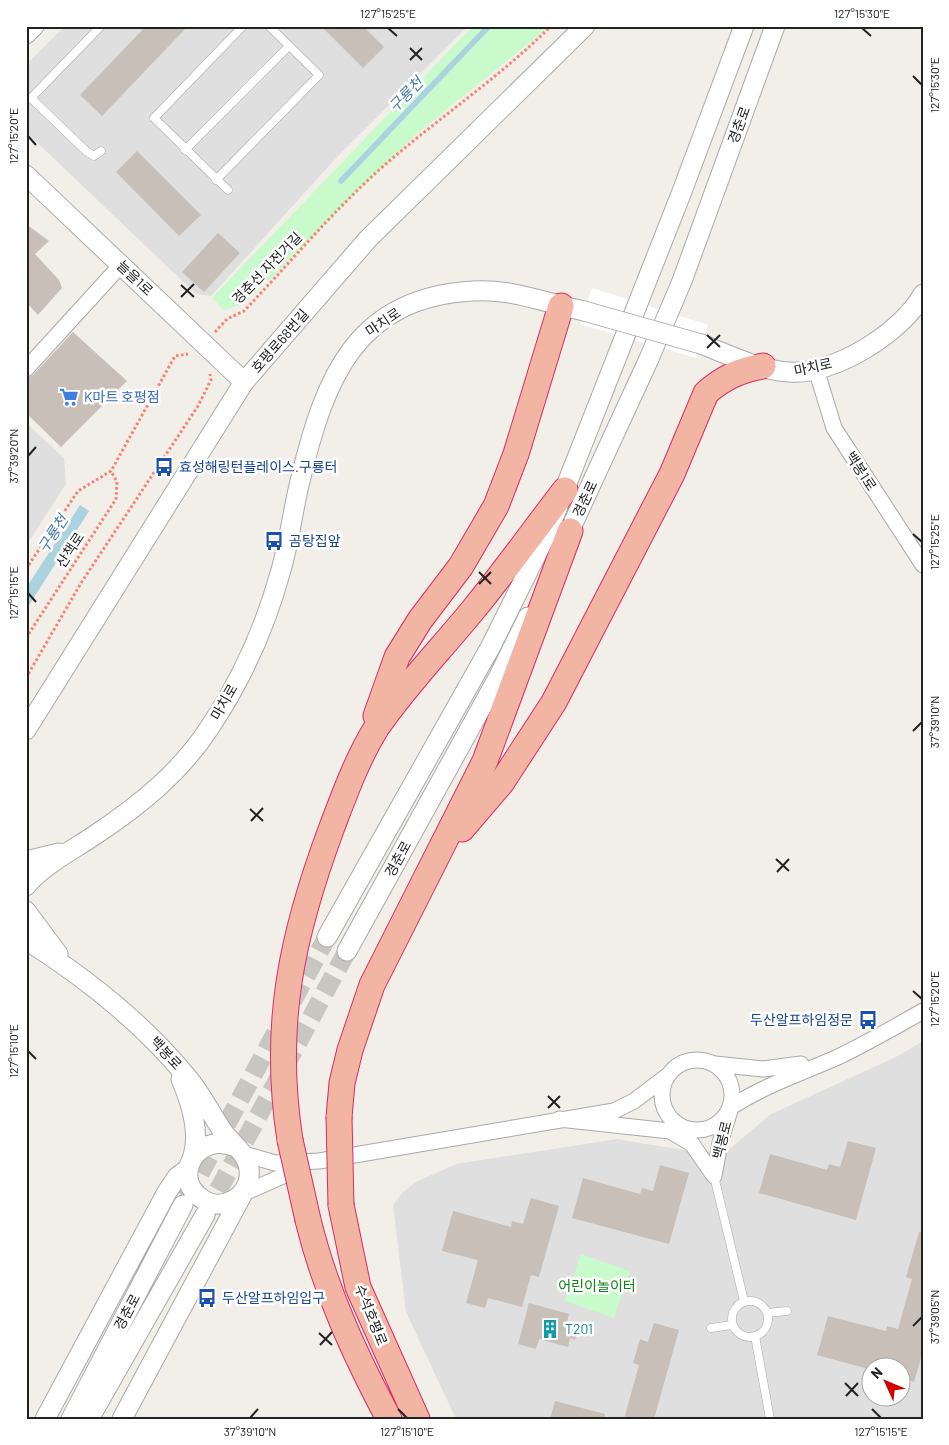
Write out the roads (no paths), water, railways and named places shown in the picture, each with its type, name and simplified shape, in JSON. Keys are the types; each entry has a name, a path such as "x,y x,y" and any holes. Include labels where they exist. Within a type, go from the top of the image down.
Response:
{"highway":[{"path":"360,760 397,657 420,620 461,566 503,491 573,308"},
{"path":"436,860 502,782 554,702 672,474 706,392 717,383 736,373 763,366"},
{"path":"360,760 376,729 399,697 473,610 564,490"},
{"path":"436,860 486,761 570,531"},
{"name":"수석호평로","path":"360,760 343,798 314,878 290,966 285,1006 283,1075 290,1140 318,1258 361,1366 389,1419"},
{"name":"수석호평로","path":"417,1419 358,1287 341,1205 339,1118 342,1083 350,1050 372,985 436,860"}],"street":[{"path":"26,34 34,26"},
{"name":"호평로68번길","path":"26,730 244,382 368,239 585,26"},
{"name":"경춘로","path":"348,951 500,674 570,531 648,361 682,281 775,26"},
{"name":"경춘로","path":"327,937 491,646 548,529 741,29"},
{"name":"늘을1로","path":"26,175 244,382"},
{"path":"26,368 121,265"},
{"name":"마치로","path":"26,886 35,876 137,805 178,769 197,747 229,696 248,661 273,599 290,537 301,478 324,400 344,360 364,333 393,313 433,297 452,293 496,292 530,297 701,344 763,366 790,372 816,369 866,350 901,322 922,300"},
{"name":"백봉1로","path":"816,369 834,428 923,565"},
{"path":"26,726 41,708"},
{"name":"호평로68번길","path":"26,741 41,708"},
{"name":"마치로","path":"26,861 55,855 88,840"},
{"path":"26,911 51,946 78,975"},
{"path":"26,940 78,975"},
{"name":"백봉로","path":"78,975 137,1024 172,1060 188,1078 240,1151 275,1164 319,1161 614,1111 634,1101 668,1076"},
{"name":"백봉로","path":"714,1176 720,1143 731,1106 778,1080 837,1057 923,1011"},
{"name":"백봉로","path":"713,1064 763,1069 837,1057"},
{"path":"172,1060 186,1093 193,1118 196,1142 190,1163 191,1187 204,1200 224,1204 242,1194"},
{"path":"697,1060 713,1064 726,1074 731,1084 731,1106 722,1121 708,1130 690,1130 673,1122 666,1112 662,1100 662,1088 668,1076 676,1067 686,1062 697,1060"},
{"name":"백봉로","path":"559,1119 670,1131 692,1144 714,1176"},
{"name":"백봉로","path":"559,1119 613,1123 653,1119 673,1122"},
{"path":"45,1419 167,1192 177,1177 206,1145 226,1143 240,1151 249,1164 250,1174 242,1194 122,1419"},
{"name":"백봉로","path":"242,1194 276,1177 319,1161"},
{"name":"경춘로","path":"71,1419 183,1205"},
{"name":"경춘로","path":"89,1419 204,1215"}],"lane":[{"path":"101,26 31,98 86,151 94,156 101,151"},
{"path":"228,190 154,118 243,26"},
{"path":"216,180 318,75 269,26"},
{"path":"185,150 289,46"},
{"path":"714,1176 744,1302"},
{"path":"744,1302 758,1302 767,1313 766,1327 756,1336 742,1336 732,1325 733,1311 744,1302"},
{"path":"767,1313 788,1311"},
{"path":"711,1328 732,1325"},
{"path":"756,1336 770,1419"}],"water":[{"path":"80,505 89,511 26,610 26,588"}],"waterway":[{"name":"구룡천","path":"341,181 489,26"}],"tunnel":[{"path":"187,1198 327,937"},
{"path":"205,1215 347,951"}],"place":[{"name":"K마트 호평점","path":"69,397"},
{"name":"효성해링턴플레이스.구룡터","path":"164,467"},
{"name":"곰탕집앞","path":"274,541"},
{"name":"두산알프하임정문","path":"868,1020"},
{"name":"두산알프하임입구","path":"207,1298"},
{"name":"T201","path":"550,1329"}],"park label":[{"name":"어린이놀이터","path":"597,1286"}]}
